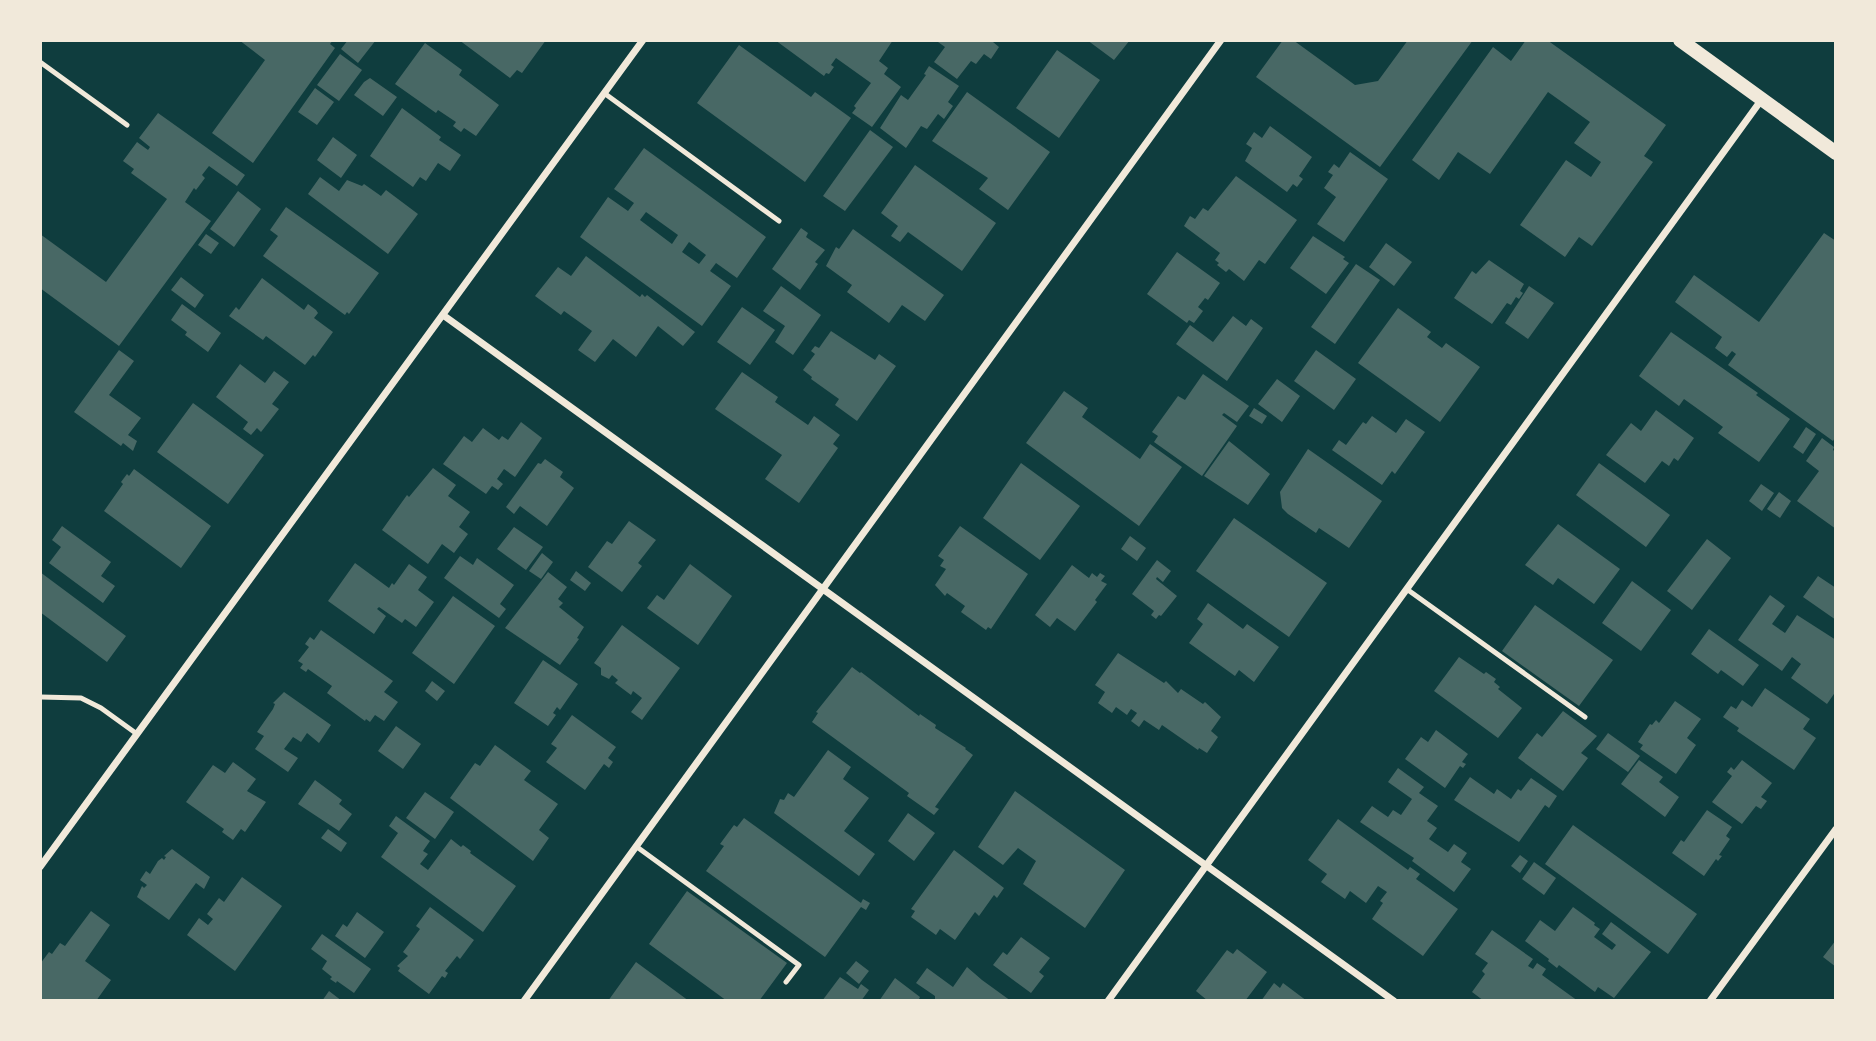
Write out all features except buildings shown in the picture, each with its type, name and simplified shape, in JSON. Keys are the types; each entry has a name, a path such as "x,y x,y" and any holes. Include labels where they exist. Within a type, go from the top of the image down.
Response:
{"main road":[{"path":"1680,40 1836,153"}],"street":[{"path":"40,867 643,40"},
{"path":"524,1001 1221,40"},
{"path":"1108,1001 1762,99"},
{"path":"443,315 1394,1001"},
{"path":"1710,1001 1836,829"}],"lane":[{"path":"40,62 127,125"},
{"path":"604,93 779,221"},
{"path":"1408,590 1585,717"},
{"path":"41,697 80,698 102,708 137,734"},
{"path":"637,847 799,965 786,982"}]}
